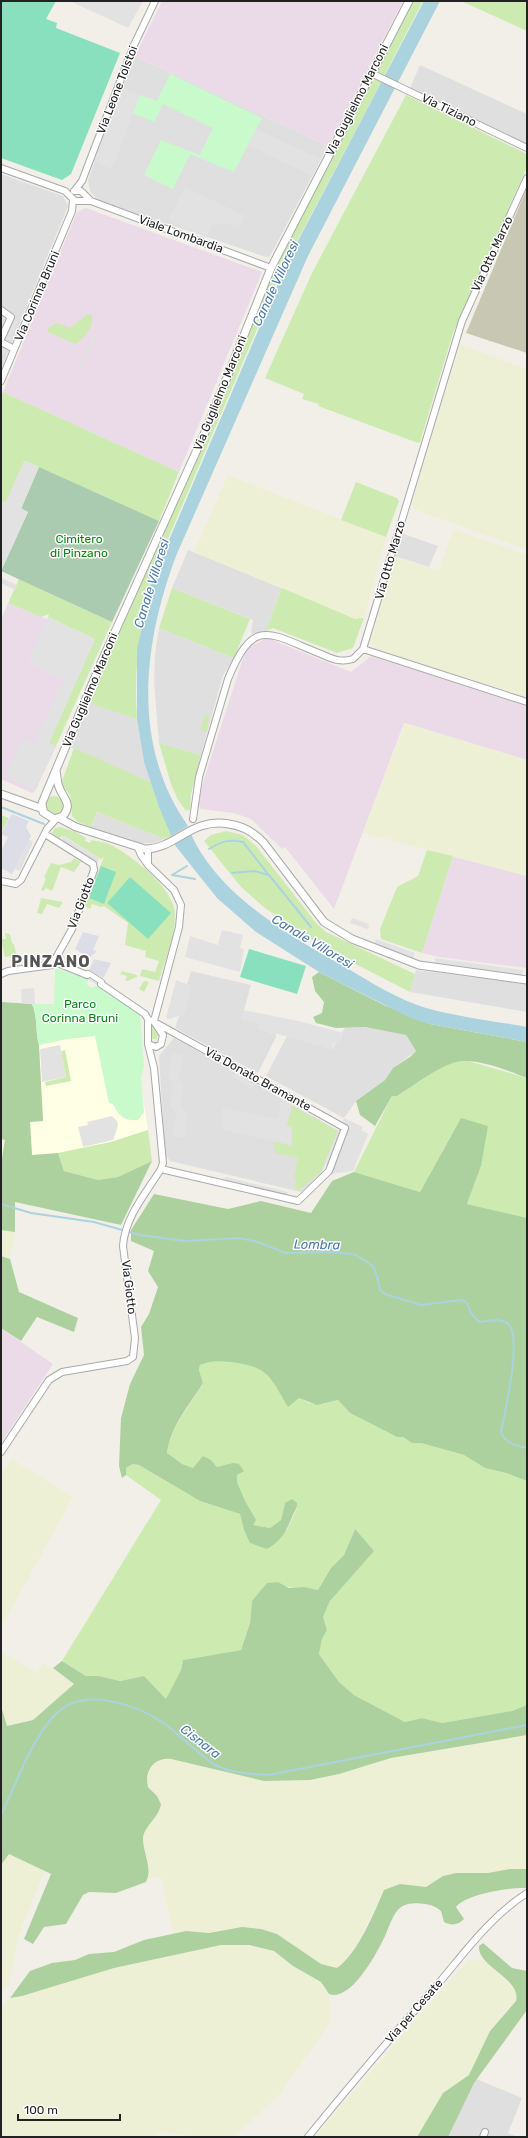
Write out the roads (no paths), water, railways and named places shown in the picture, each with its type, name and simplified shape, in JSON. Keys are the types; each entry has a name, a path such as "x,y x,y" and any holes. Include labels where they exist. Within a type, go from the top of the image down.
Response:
{"street":[{"name":"Via Leone Tolstoi","path":"76,197 134,45 155,1"},
{"name":"Via Guglielmo Marconi","path":"45,796 101,663 205,432 271,268 409,1"},
{"name":"Via Tiziano","path":"371,73 399,85 527,148"},
{"path":"1,168 65,191 76,197"},
{"name":"Via Otto Marzo","path":"363,649 462,321 527,178"},
{"name":"Via Leone Tolstoi","path":"76,197 83,193 82,181"},
{"name":"Viale Lombardia","path":"83,193 91,201"},
{"name":"Viale Lombardia","path":"76,197 91,201 271,268"},
{"name":"Via Corinna Bruni","path":"1,381 72,211 76,197"},
{"path":"1,310 10,314 11,318 1,339"},
{"path":"1,342 14,349"},
{"path":"193,819 199,777 228,679 236,660 250,640 262,635 276,636 339,661 353,660 363,649 527,702"},
{"path":"56,771 58,785 68,801 68,818 76,827"},
{"path":"23,803 36,802 45,796 57,792 65,797"},
{"path":"1,794 76,827 138,848 148,849 173,840 204,824 219,822 238,826 251,832 264,843 324,922 352,939 419,965 527,980"},
{"path":"1,881 19,883 46,831 49,822 44,812 45,796"},
{"path":"46,831 67,811"},
{"name":"Via Giotto","path":"46,831 95,866 72,929 55,962"},
{"path":"138,848 148,865 174,890 181,905 179,927 154,1022 146,1026 151,1054 163,1162 161,1169"},
{"path":"148,849 148,865"},
{"path":"1,974 27,968 49,967 55,962 88,974 154,1022 163,1035 161,1044 156,1047 151,1054"},
{"name":"Via Donato Bramante","path":"154,1022 345,1128 329,1171 298,1201 161,1169"},
{"path":"163,1035 171,1031"},
{"path":"148,1044 156,1047"},
{"name":"Via Giotto","path":"1,1452 49,1380 62,1372 127,1361 133,1357 135,1338 123,1246 124,1233 127,1222 161,1169"},
{"name":"Via per Cesate","path":"308,2137 360,2073 476,1939 508,1907 527,1893"}],"water":[{"name":"Canale Villoresi","path":"424,1 440,1 308,256 176,556 165,590 156,624 150,659 148,694 150,728 157,762 170,795 188,826 171,836 158,804 144,762 137,719 137,650 152,580 289,258"},
{"name":"Canale Villoresi","path":"191,834 203,856 237,895 280,928 303,943 385,990 415,1004 451,1014 527,1027 527,1042 430,1024 413,1019 319,972 256,932 217,898 174,844"}],"waterway":[{"path":"1,807 44,824"},
{"path":"209,849 226,841 243,842 268,874"},
{"path":"172,875 187,866"},
{"path":"232,873 254,871 269,875 311,927"},
{"path":"172,875 195,879"},
{"name":"Lombra","path":"1,1204 31,1213 94,1222 140,1235 185,1241 239,1238 258,1242 285,1253 337,1252 356,1255 373,1266 380,1290 385,1294 421,1305 462,1300 467,1303 471,1313 479,1322 495,1320 503,1321 509,1325 513,1333 513,1360 509,1393 501,1432 508,1441 515,1445 527,1448"},
{"name":"Cisnara","path":"1,1815 37,1738 54,1716 66,1707 79,1701 109,1701 139,1710 165,1724 217,1766 236,1772 249,1774 268,1775 527,1725"}],"district":[{"name":"PINZANO","path":"51,961"}],"park label":[{"name":"Cimitero di Pinzano","path":"79,546"},
{"name":"Parco Corinna Bruni","path":"80,1011"}]}
